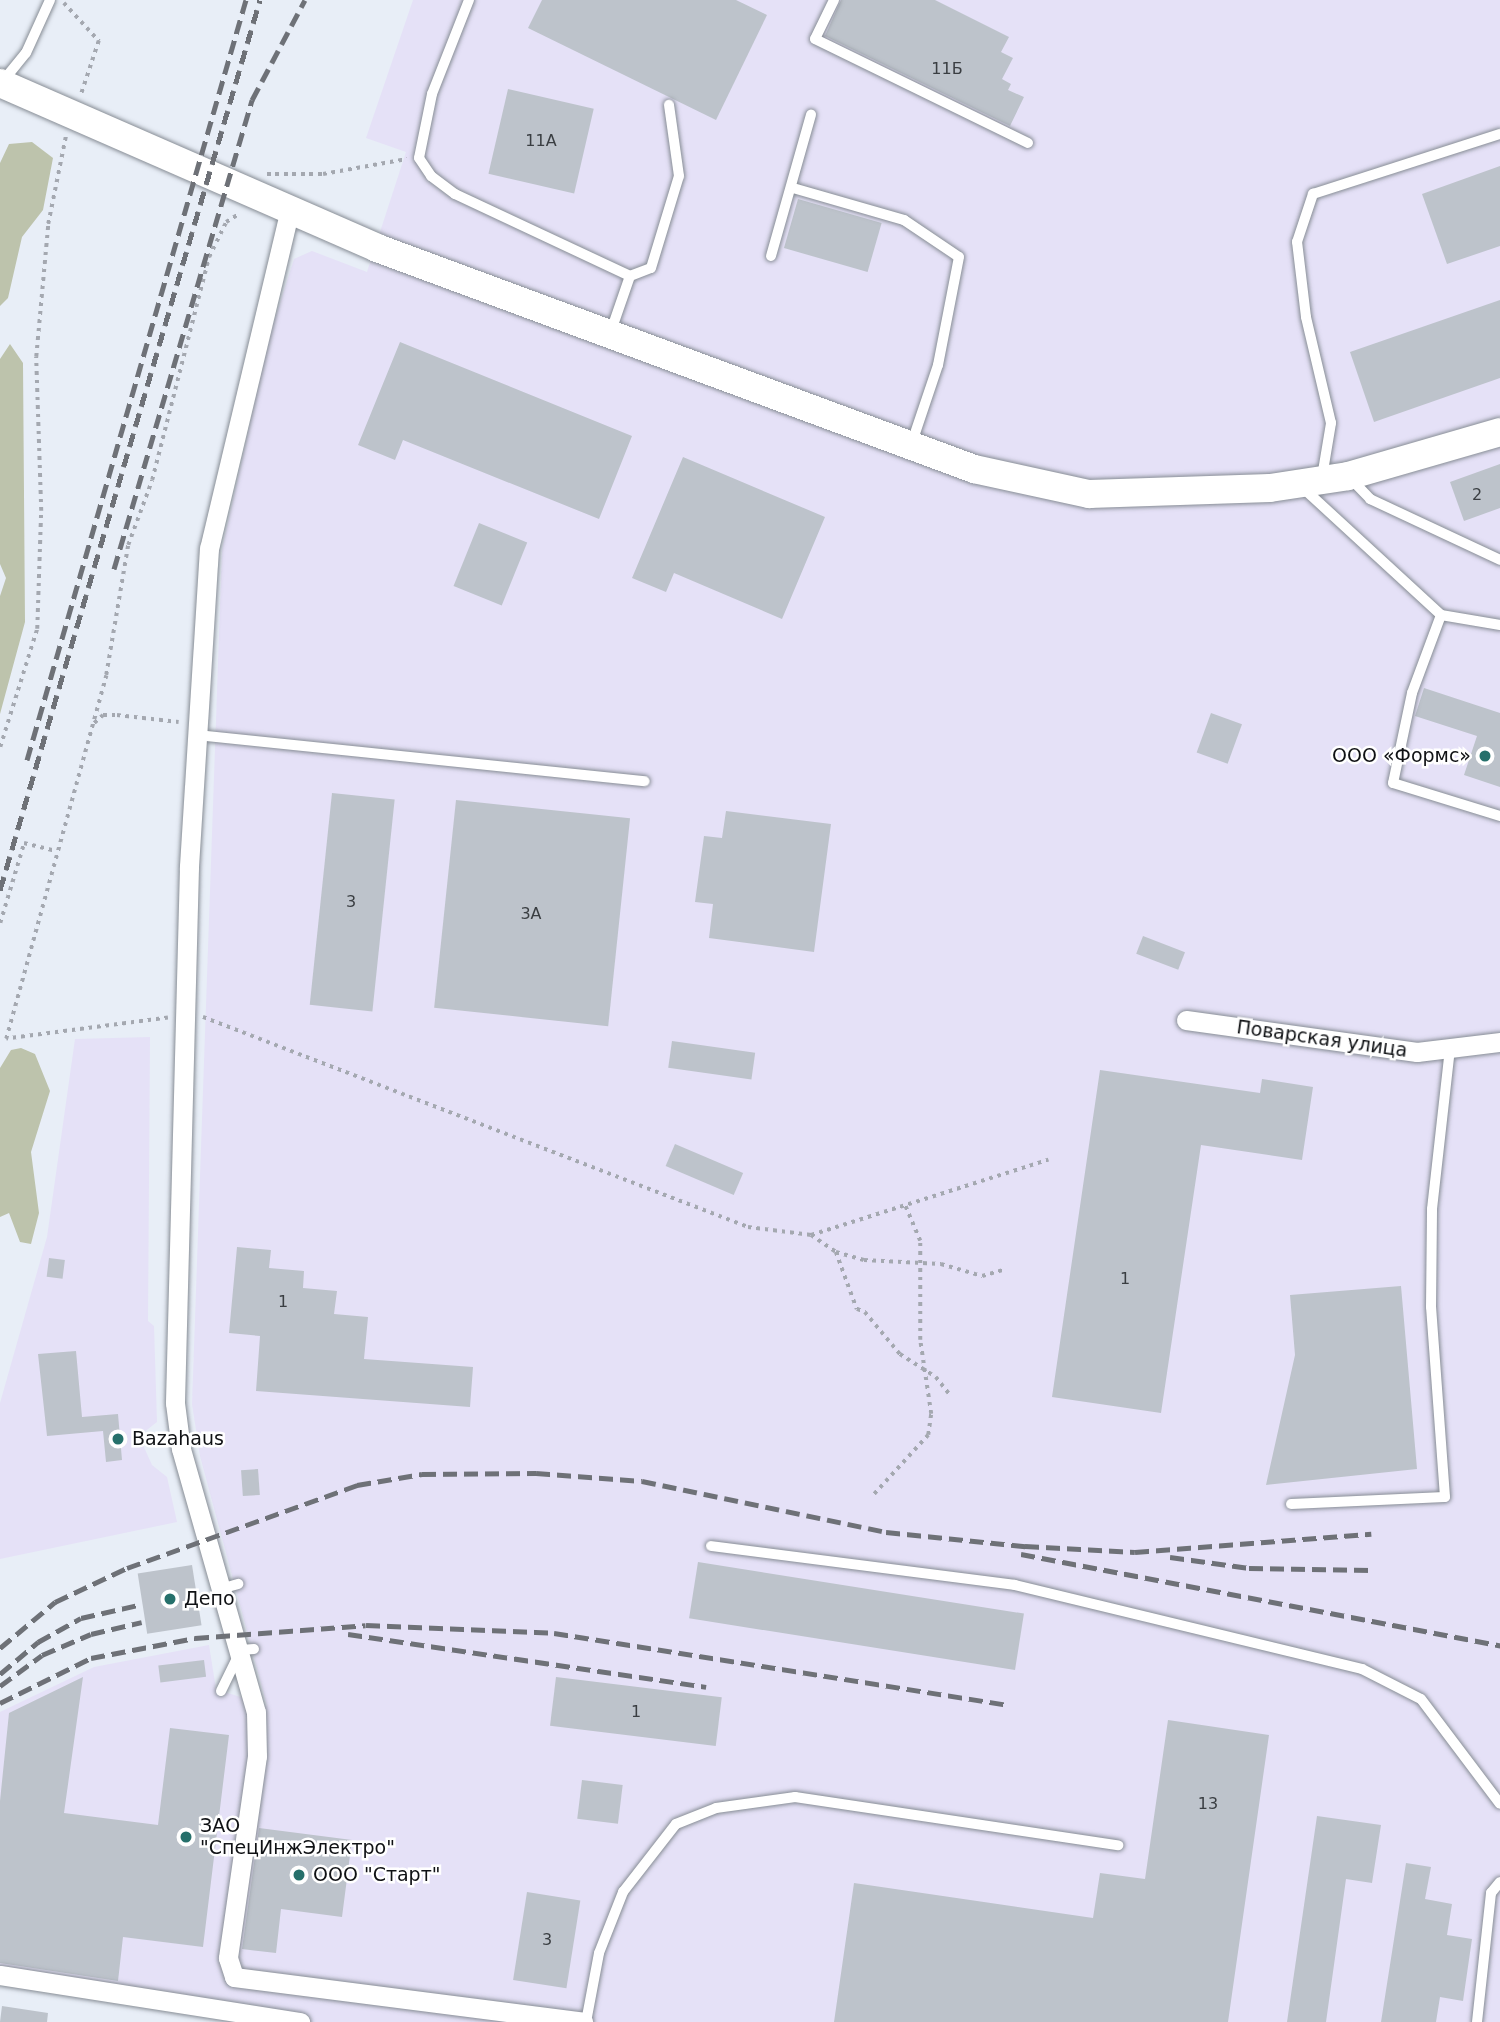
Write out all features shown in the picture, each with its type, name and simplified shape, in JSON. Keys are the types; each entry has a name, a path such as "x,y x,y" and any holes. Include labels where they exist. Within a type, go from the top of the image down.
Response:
{"street":[{"path":"0,83 252,194 289,213 611,331 974,469 1089,494 1189,494 1323,480 1500,432"},
{"path":"289,213 211,536 190,728 188,1016 175,1403 181,1449 231,1586 256,1712 257,1756 236,1877 228,1958 234,1977 585,2022"},
{"name":"Поварская улица","path":"1186,1020 1417,1052 1500,1042"},
{"path":"0,1975 299,2022"}],"lane":[{"path":"0,83 26,52 50,0"},
{"path":"469,0 432,94 419,158 431,176 455,194 630,276 651,268 680,176 669,106"},
{"path":"834,0 815,39 1028,143"},
{"path":"771,256 793,188 811,115"},
{"path":"1500,134 1313,194 1297,242 1306,317 1331,423 1323,480 1441,615 1500,625"},
{"path":"793,188 904,220 959,257 938,365 911,446"},
{"path":"611,331 630,276"},
{"path":"1323,480 1500,560"},
{"path":"1441,615 1412,693 1393,783 1500,816"},
{"path":"190,728 645,781"},
{"path":"1291,1504 1445,1497 1431,1307 1432,1209 1450,1048"},
{"path":"711,1546 1015,1585 1362,1669 1421,1699 1500,1804"},
{"path":"221,1691 244,1644"},
{"path":"585,2022 599,1953 623,1892 676,1824 716,1808 795,1797 1118,1844"},
{"path":"1477,2022 1491,1893 1500,1882"}],"path":[{"path":"61,0 99,41 79,99"},
{"path":"0,747 37,629 41,511 36,357 48,224 67,133"},
{"path":"419,158 323,174 272,171 252,194 244,210 221,230 209,257 152,480 128,545 92,725 55,851 6,1040 188,1016 237,1027 748,1227 811,1235 1048,1160"},
{"path":"92,725 103,715 190,728"},
{"path":"0,923 24,843 55,851"},
{"path":"874,1494 928,1435 927,1370 918,1264 920,1241 905,1206"},
{"path":"811,1235 836,1252 918,1264 941,1264 982,1276 1003,1270"},
{"path":"836,1252 857,1310 865,1312 900,1354 927,1370 951,1396"}],"shaded area":[{"path":"413,0 1500,0 1500,2022 300,2022 0,1975 0,1712 94,1667 209,1645 216,1689 267,1706 200,1456 192,1404 222,549 270,334 294,259 312,251 367,272 406,152 366,138"},
{"path":"150,1037 148,1321 154,1326 157,1422 139,1436 152,1465 167,1477 177,1522 0,1559 0,1403 47,1237 75,1039"}],"green space":[{"path":"32,142 53,158 43,210 22,237 8,298 0,306 0,163 9,144"},
{"path":"10,344 23,363 25,622 0,714 0,596 6,578 0,564 0,359"},
{"path":"21,1048 35,1054 50,1091 31,1152 39,1213 31,1244 20,1242 9,1213 0,1217 0,1068 11,1050"}],"building":[{"path":"542,0 736,0 767,15 716,120 528,28"},
{"path":"841,0 935,0 1009,37 1001,52 1013,58 1002,79 1011,84 1008,90 1024,97 1010,126 825,36"},
{"path":"508,89 594,109 574,194 488,174"},
{"path":"1500,166 1500,246 1447,264 1422,194"},
{"path":"798,199 882,223 868,272 784,248"},
{"path":"1500,300 1500,378 1374,422 1350,352"},
{"path":"400,342 632,436 599,519 403,440 395,460 358,445"},
{"path":"683,457 825,517 782,619 674,573 666,592 632,578"},
{"path":"1500,464 1500,508 1464,521 1450,482"},
{"path":"479,523 527,542 502,606 454,586"},
{"name":"ООО «Формс»","path":"1424,688 1500,713 1500,787 1464,775 1477,736 1415,716"},
{"path":"1211,713 1242,724 1228,764 1197,752"},
{"path":"332,793 395,800 372,1011 310,1005"},
{"path":"456,800 630,818 608,1026 434,1008"},
{"path":"726,811 831,824 814,952 709,938 713,904 695,902 704,836 722,838"},
{"path":"1143,936 1185,952 1178,970 1136,954"},
{"path":"672,1041 755,1053 751,1079 668,1068"},
{"path":"1100,1070 1260,1093 1262,1079 1313,1087 1302,1160 1201,1145 1161,1413 1052,1397"},
{"path":"675,1144 743,1173 734,1195 666,1166"},
{"path":"237,1247 271,1250 269,1268 304,1271 303,1288 337,1291 334,1314 368,1317 364,1359 473,1367 470,1407 256,1391 260,1336 229,1333"},
{"path":"49,1258 65,1260 63,1279 47,1277"},
{"path":"1401,1286 1417,1469 1266,1485 1295,1355 1290,1295"},
{"path":"76,1351 82,1417 118,1414 122,1460 106,1462 103,1431 47,1436 38,1354"},
{"path":"258,1469 260,1495 243,1496 241,1470"},
{"path":"698,1562 1024,1614 1015,1670 689,1618"},
{"name":"Депо","path":"192,1565 202,1625 147,1634 138,1574"},
{"path":"204,1660 206,1677 160,1682 158,1666"},
{"path":"83,1677 64,1813 158,1825 170,1728 229,1735 203,1947 123,1937 118,1981 0,1963 0,1801 9,1713"},
{"path":"556,1677 722,1697 716,1746 550,1726"},
{"path":"1168,1720 1269,1735 1228,2022 834,2022 854,1883 1093,1918 1100,1873 1145,1879"},
{"path":"582,1780 623,1785 618,1824 577,1819"},
{"path":"1317,1816 1381,1825 1372,1883 1346,1879 1326,2022 1287,2022"},
{"name":"ООО \"Старт\"","path":"259,1828 352,1840 342,1917 281,1909 276,1953 242,1949"},
{"path":"1406,1863 1431,1867 1425,1899 1452,1904 1447,1935 1472,1939 1463,2001 1440,1997 1436,2022 1381,2022"},
{"path":"527,1892 580,1900 566,1988 513,1980"},
{"path":"2,2006 48,2013 47,2022 0,2022"}],"railway":[{"path":"27,760 246,0"},
{"path":"0,890 260,0"},
{"path":"114,569 252,100 305,0"},
{"path":"0,1648 55,1602 127,1568 357,1485 422,1474 536,1473 642,1481 886,1532 1025,1546 1135,1552 1371,1534"},
{"path":"1021,1554 1500,1645"},
{"path":"1170,1557 1249,1568 1371,1570"},
{"path":"0,1674 38,1642 81,1618 138,1605"},
{"path":"0,1686 42,1655 91,1634 142,1622"},
{"path":"0,1703 91,1658 195,1638 366,1625 554,1633 1009,1705"},
{"path":"348,1634 706,1687"}],"place":[{"name":"ООО «Формс»","path":"1485,756"},
{"name":"Bazahaus","path":"118,1439"},
{"name":"Депо","path":"170,1599"},
{"name":"ЗАО \"СпецИнжЭлектро\"","path":"186,1837"},
{"name":"ООО \"Старт\"","path":"299,1875"}]}
